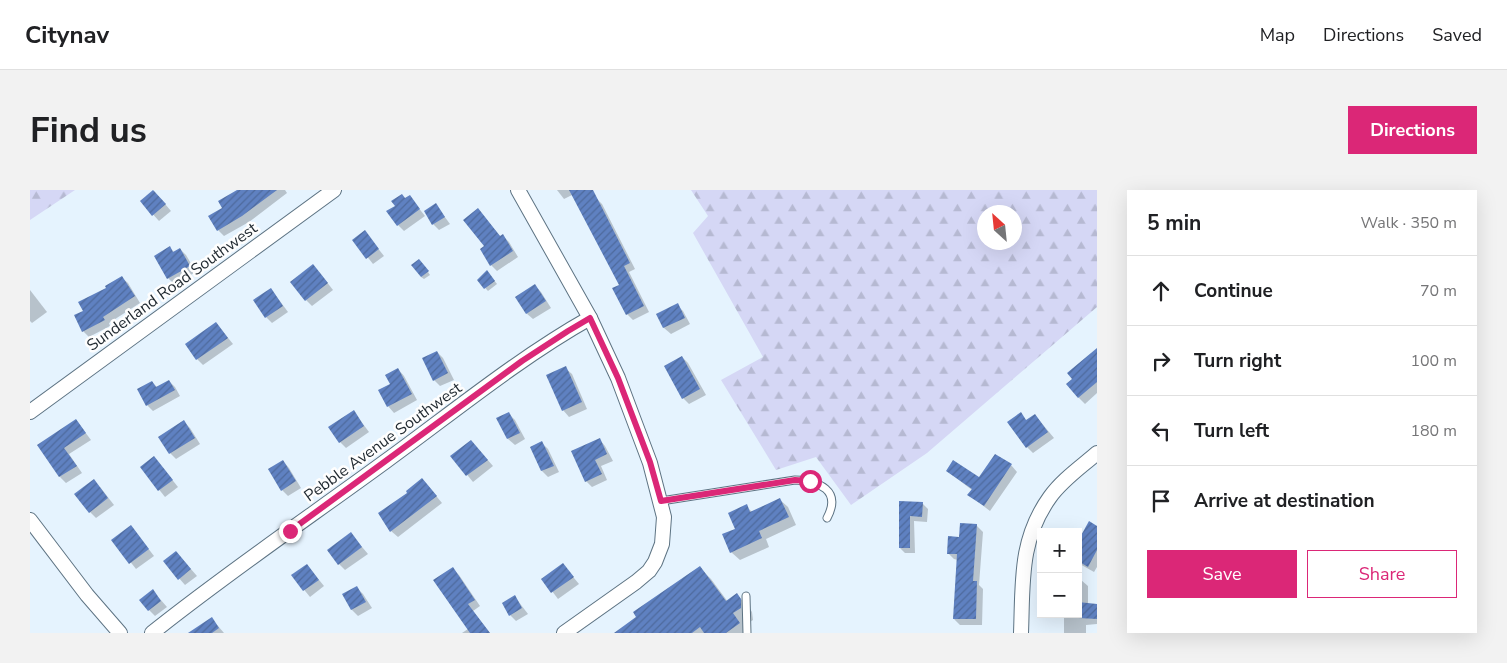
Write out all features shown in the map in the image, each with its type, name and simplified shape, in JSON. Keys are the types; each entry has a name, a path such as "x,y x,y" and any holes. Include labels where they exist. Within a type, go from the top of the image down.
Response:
{"street":[{"name":"Sunderland Road Southwest","path":"30,412 334,190"},
{"path":"518,190 590,318 618,378 650,462 664,517 662,544 655,562 649,571 564,633"},
{"name":"Pebble Avenue Southwest","path":"152,633 230,573 522,361 590,318"},
{"path":"1021,633 1025,557 1035,522 1050,497 1097,453"},
{"path":"30,520 82,588 120,633"}],"lane":[{"path":"661,501 776,482 810,481 825,488 830,495 831,509 826,518"},
{"path":"746,596 747,633"}],"green space":[{"path":"30,190 75,190 30,220"},
{"path":"691,190 1097,190 1097,307 927,453 851,505 816,457 776,470 721,380 763,357 693,233 708,216"}],"building":[{"path":"153,190 166,204 152,216 140,201"},
{"path":"237,190 277,190 242,216 217,231 208,216 222,208 218,201"},
{"path":"569,190 593,190 630,263 624,266 644,306 626,315 612,288 619,285"},
{"path":"402,194 405,198 410,195 420,209 397,226 386,211 395,206 391,201"},
{"path":"436,203 445,217 432,225 424,211"},
{"path":"478,208 500,236 503,234 513,251 490,266 480,249 484,246 463,220"},
{"path":"365,230 379,249 366,259 352,240"},
{"path":"170,246 173,252 180,248 190,266 167,279 154,256"},
{"path":"419,259 429,271 421,277 411,265"},
{"path":"313,264 328,283 305,301 290,282"},
{"path":"487,270 495,281 484,289 477,280"},
{"path":"122,276 135,296 103,317 105,320 82,332 74,315 83,311 78,302 106,288 105,286"},
{"path":"535,284 546,301 526,314 515,297"},
{"path":"271,288 283,306 265,318 253,300"},
{"path":"678,303 685,318 663,328 656,314"},
{"path":"216,322 228,338 196,360 185,344"},
{"path":"1097,348 1097,382 1078,398 1066,384 1072,379 1067,373"},
{"path":"437,351 448,373 433,381 422,358"},
{"path":"682,356 700,389 682,399 664,366"},
{"path":"566,366 582,402 562,411 546,375"},
{"path":"398,368 412,394 387,407 378,390 390,384 385,375"},
{"path":"169,380 175,390 146,406 137,389 152,381 156,387"},
{"path":"354,410 364,426 339,443 328,427"},
{"path":"509,412 520,433 507,439 496,418"},
{"path":"1021,412 1026,420 1035,414 1048,432 1026,448 1007,422"},
{"path":"76,419 86,433 64,448 77,466 59,477 37,445"},
{"path":"184,420 195,438 169,454 158,437"},
{"path":"600,438 607,454 595,460 602,474 585,482 571,451"},
{"path":"471,440 488,460 466,476 450,456"},
{"path":"542,441 554,466 541,471 530,447"},
{"path":"995,454 1012,464 984,506 967,495 972,489 946,471 953,460 979,477"},
{"path":"154,456 173,480 158,491 140,467"},
{"path":"283,460 296,481 281,491 268,469"},
{"path":"422,478 437,496 390,532 378,513 407,493 406,491"},
{"path":"94,479 108,498 89,513 74,494"},
{"path":"780,498 789,517 759,531 762,538 730,553 722,534 735,529 728,513 747,504 750,512"},
{"path":"899,501 923,502 922,517 910,516 910,548 899,548"},
{"path":"1089,521 1097,526 1097,550 1088,567 1082,563 1082,534"},
{"path":"960,523 977,524 973,581 977,581 976,619 953,619 957,554 947,554 948,536 959,537"},
{"path":"131,525 149,549 129,564 111,540"},
{"path":"351,532 362,547 338,565 327,550"},
{"path":"176,551 191,569 178,580 163,561"},
{"path":"563,563 574,577 551,593 541,579"},
{"path":"307,564 319,580 303,591 291,575"},
{"path":"700,566 726,601 737,593 741,599 741,608 733,613 740,623 726,633 704,633 700,627 692,633 614,633 636,617 633,612"},
{"path":"453,567 475,600 468,604 490,633 470,633 433,580"},
{"path":"357,586 366,602 351,610 342,594"},
{"path":"153,589 161,601 148,611 139,600"},
{"path":"515,595 522,608 509,616 502,603"},
{"path":"1082,602 1097,604 1097,619 1078,618 1082,618"},
{"path":"212,617 219,628 212,633 188,633"}],"route":[{"path":"290,531 522,361 590,318 618,378 650,462 661,501 749,486 795,480 810,481"}]}
